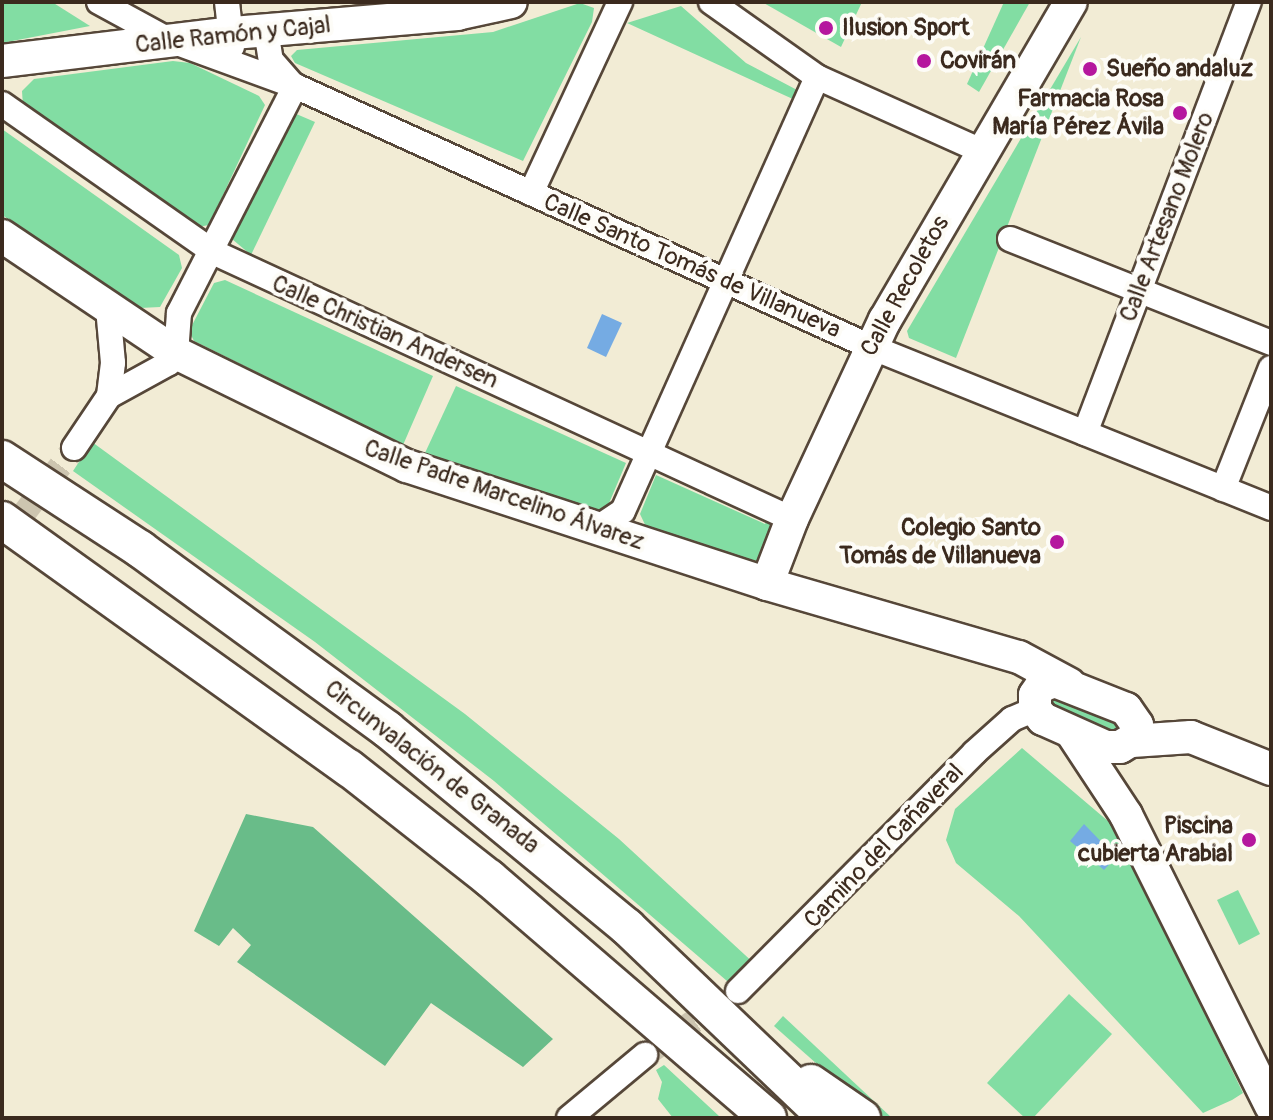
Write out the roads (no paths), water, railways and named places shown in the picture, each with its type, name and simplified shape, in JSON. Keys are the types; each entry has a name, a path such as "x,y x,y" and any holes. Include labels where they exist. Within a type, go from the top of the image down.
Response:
{"highway":[{"name":"Circunvalación de Granada","path":"2,459 200,591 387,729 627,927 827,1118"},
{"path":"2,520 349,768 687,1044 768,1118"},
{"path":"687,1044 718,1100 734,1118"},
{"path":"773,1064 837,1097 862,1118"}],"main road":[{"name":"Calle Ramón y Cajal","path":"2,61 231,33 457,14 511,2"},
{"name":"Calle Recoletos","path":"767,584 792,519 871,347 1071,2"},
{"name":"Calle Padre Marcelino Álvarez","path":"2,236 176,353 407,466 596,529 626,525 767,584 1029,661 1130,713 1137,725 1131,742"},
{"name":"Calle Padre Marcelino Álvarez","path":"999,653 1028,682 1035,704"},
{"path":"1069,684 1044,684 1035,704 1043,719 1072,733 1106,747 1191,737 1271,769"},
{"path":"1072,733 1126,815 1271,1106"},
{"path":"1126,815 1131,742"},
{"path":"1240,1046 1271,1070"}],"street":[{"path":"99,2 169,40"},
{"path":"531,193 620,2"},
{"path":"711,2 817,77 982,151"},
{"name":"Calle Artesano Molero","path":"1085,433 1249,2"},
{"name":"Calle Santo Tomás de Villanueva","path":"266,30 271,60 295,86"},
{"name":"Calle Santo Tomás de Villanueva","path":"231,33 295,86 871,347 1271,508"},
{"path":"626,525 646,452 817,77"},
{"path":"109,396 169,363 176,353 179,313 213,252 295,86"},
{"name":"Calle Christian Andersen","path":"2,104 213,252 792,519"},
{"path":"1010,239 1271,343"},
{"path":"74,448 109,396 113,363 108,308"},
{"path":"138,329 179,313"},
{"path":"1223,489 1271,368"},
{"name":"Camino del Cañaveral","path":"738,991 974,753 1012,719 1035,704"},
{"path":"569,1118 645,1055"}],"water":[{"path":"602,314 622,323 606,357 587,348"},
{"path":"1084,824 1116,857 1104,870 1070,841"}],"tunnel":[{"path":"2,542 74,448"},
{"path":"645,1055 738,991"}],"place":[{"name":"Ilusion Sport","path":"826,28"},
{"name":"Covirán","path":"924,61"},
{"name":"Sueño andaluz","path":"1090,69"},
{"name":"Farmacia Rosa María Pérez Ávila","path":"1180,113"},
{"name":"Colegio Santo Tomás de Villanueva","path":"1057,542"},
{"name":"Piscina cubierta Arabial","path":"1249,840"}]}
